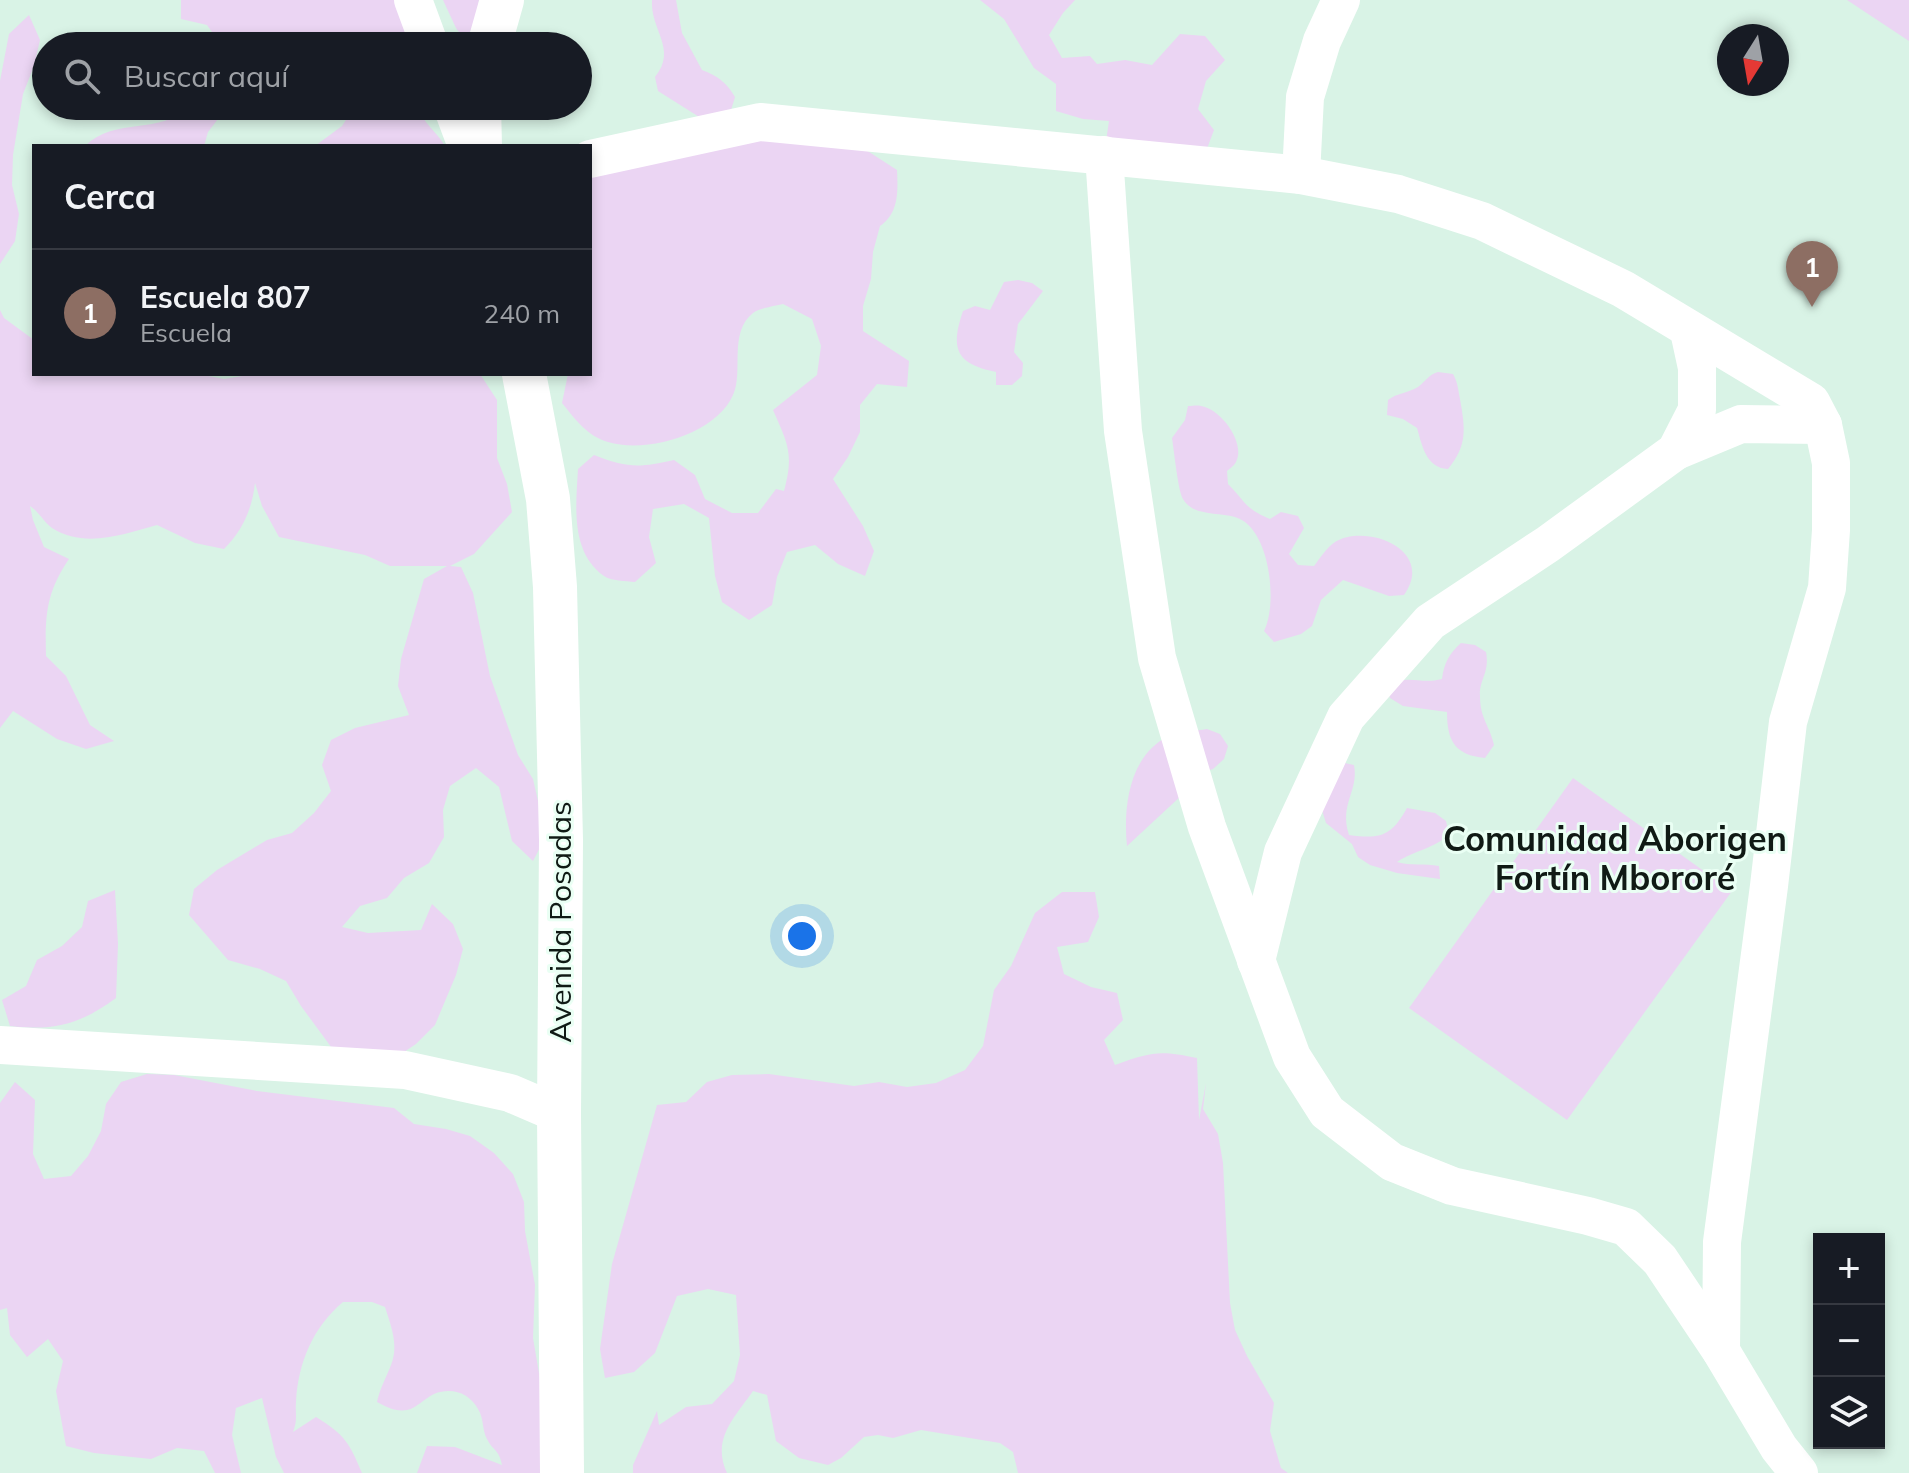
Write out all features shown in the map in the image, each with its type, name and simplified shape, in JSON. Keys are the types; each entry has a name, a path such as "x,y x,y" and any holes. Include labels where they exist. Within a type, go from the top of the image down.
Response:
{"street":[{"path":"413,0 425,32"},
{"path":"493,32 502,0"},
{"path":"1301,175 1305,97 1322,41 1341,0"},
{"path":"457,120 466,144"},
{"path":"479,120 480,144"},
{"path":"592,159 760,122 1301,175 1398,194 1482,221 1623,289 1811,402 1823,425 1831,463 1827,588 1788,722 1722,1242 1721,1351"},
{"path":"1104,155 1123,431 1157,658 1207,827 1292,1057 1327,1112 1392,1162 1440,1181 1626,1227 1660,1260 1721,1351 1779,1448 1799,1473"},
{"path":"1676,451 1697,410 1697,368 1689,331"},
{"name":"Avenida Posadas","path":"524,376 548,499 555,587 561,840 559,1114 562,1473"},
{"path":"1256,961 1283,852 1346,717 1430,622 1548,544 1676,451 1741,424 1823,425"},
{"path":"0,1045 405,1070 510,1093 559,1114"}],"shaded area":[{"path":"181,0 407,0 414,32 212,32 207,25 181,19"},
{"path":"443,0 479,0 476,24 470,32 459,32"},
{"path":"652,0 676,0 682,33 702,70 721,80 735,97 731,110 704,120 658,91 655,77 661,67 664,48 652,11"},
{"path":"980,0 1075,0 1049,35 1062,58 1090,56 1097,64 1125,60 1152,65 1180,34 1205,36 1225,60 1206,81 1198,109 1214,130 1205,154 1104,155 1109,121 1083,119 1056,111 1056,84 1034,68 1004,19"},
{"path":"1847,0 1909,0 1909,41"},
{"path":"29,15 36,32 32,32 32,71 23,94 13,155 12,185 19,214 15,241 0,264 0,81 9,34"},
{"path":"217,120 208,132 205,144 88,144 110,131 165,121"},
{"path":"346,120 424,120 443,144 318,144"},
{"path":"760,122 849,139 897,170 894,208 880,226 873,252 871,279 863,306 863,331 909,361 907,387 877,384 860,405 860,432 833,479 863,526 874,551 865,576 838,564 815,545 787,552 777,577 772,605 749,620 722,602 715,576 709,518 684,504 653,509 649,537 656,563 635,582 604,576 585,554 576,512 578,469 594,455 633,465 674,460 695,475 705,499 732,513 758,513 776,489 784,491 789,458 786,441 773,410 817,375 821,346 812,319 783,304 763,308 745,321 739,342 733,395 712,420 679,438 642,445 608,442 588,431 562,403 568,376 592,376 592,164"},
{"path":"1018,280 1032,283 1043,291 1018,324 1014,352 1023,363 1022,376 1012,385 996,385 996,372 972,364 960,353 957,345 959,324 963,311 975,306 990,310 1004,282"},
{"path":"0,310 4,318 32,339 32,376 208,376 224,379 243,376 481,376 497,400 497,458 507,484 512,512 474,554 450,566 461,567 473,593 490,676 518,755 533,779 546,836 533,861 512,841 499,787 476,768 450,786 443,810 444,837 429,863 404,878 387,898 360,906 342,927 368,933 421,930 432,904 453,924 463,949 456,975 435,1025 416,1044 392,1060 337,1055 286,981 260,969 228,960 189,915 194,889 217,870 267,840 292,833 314,813 331,791 322,765 331,740 355,728 409,715 398,686 401,659 424,579 447,566 390,566 365,555 279,537 262,506 255,483 246,519 224,549 195,543 157,525 104,538 78,538 52,528 30,506 44,547 69,559 48,605 46,656 66,676 90,725 114,741 86,749 57,739 13,711 0,728"},
{"path":"1438,372 1453,374 1463,419 1462,444 1448,469 1430,460 1417,428 1403,419 1387,415 1388,400 1418,387"},
{"path":"1188,406 1209,408 1230,428 1238,454 1227,471 1228,484 1246,504 1270,519 1281,512 1298,516 1304,528 1289,554 1298,565 1314,566 1332,544 1348,537 1379,539 1394,544 1405,553 1411,565 1412,579 1404,595 1389,596 1343,580 1321,600 1312,626 1301,634 1274,642 1264,631 1271,590 1266,558 1254,531 1238,518 1195,510 1181,495 1172,438 1185,420"},
{"path":"1461,643 1475,645 1486,652 1487,665 1480,690 1480,704 1494,745 1485,758 1466,754 1455,745 1449,731 1447,712 1403,706 1390,698 1387,686 1402,680 1442,679 1448,659"},
{"path":"1207,729 1220,734 1228,746 1224,759 1213,769 1200,773 1182,795 1127,846 1128,799 1137,769 1145,756 1169,736"},
{"path":"1340,762 1354,765 1354,783 1346,814 1349,835 1369,837 1384,834 1396,825 1407,808 1435,813 1446,821 1449,834 1397,862 1439,866 1440,879 1397,873 1370,865 1358,857 1352,844 1326,823 1322,810"},
{"path":"1573,778 1732,891 1567,1120 1409,1008"},
{"path":"115,890 118,944 116,998 66,1024 40,1028 10,1026 2,1000 26,986 37,960 62,946 82,927 88,901"},
{"path":"1062,892 1095,892 1099,917 1088,942 1057,947 1064,974 1091,987 1117,993 1123,1020 1104,1040 1115,1065 1155,1054 1197,1058 1199,1120 1206,1083 1203,1109 1218,1134 1223,1163 1230,1303 1235,1330 1274,1403 1270,1431 1281,1468 1288,1473 1018,1473 1013,1452 1000,1443 921,1430 893,1438 878,1435 864,1437 841,1458 828,1465 799,1458 776,1441 767,1395 753,1391 723,1439 723,1461 727,1473 633,1473 633,1465 657,1411 659,1425 686,1407 712,1404 734,1381 740,1355 736,1295 708,1289 677,1296 655,1353 634,1372 605,1378 600,1349 612,1264 657,1105 686,1102 707,1082 732,1075 769,1074 854,1086 879,1082 907,1087 936,1083 965,1070 983,1046 994,990 1011,966 1035,913"},
{"path":"147,1074 174,1075 257,1091 394,1108 414,1124 470,1136 494,1153 513,1174 524,1202 525,1231 535,1285 533,1338 547,1420 541,1473 417,1473 427,1446 455,1447 502,1465 485,1435 480,1413 465,1395 453,1391 441,1392 407,1410 391,1409 377,1402 393,1358 394,1343 385,1307 372,1302 343,1302 315,1334 300,1373 293,1432 316,1417 345,1440 362,1473 284,1473 276,1457 262,1398 236,1408 232,1435 241,1473 215,1473 204,1451 177,1448 151,1459 94,1453 66,1446 56,1391 63,1361 48,1339 27,1357 10,1335 7,1308 0,1310 0,1103 15,1082 35,1100 33,1154 44,1179 71,1176 88,1156 101,1131 106,1104 121,1082"}],"place":[{"name":"Escuela 807","path":"1812,307"}],"district":[{"name":"Comunidad Aborigen Fortín Mbororé","path":"1615,858"}]}
